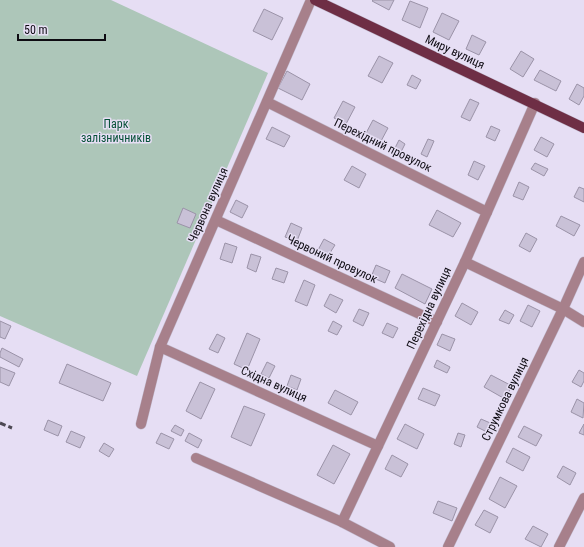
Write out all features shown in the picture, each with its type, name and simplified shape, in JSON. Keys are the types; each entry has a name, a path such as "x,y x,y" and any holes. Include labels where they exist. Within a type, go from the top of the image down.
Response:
{"main road":[{"name":"Миру вулиця","path":"315,0 584,128"}],"street":[{"name":"Червона вулиця","path":"141,424 160,347 311,0"},
{"name":"Перехідний провулок","path":"267,102 487,212"},
{"name":"Перехідна вулиця","path":"342,522 465,262 534,103"},
{"name":"Червоний провулок","path":"216,220 437,322"},
{"path":"465,262 563,309 584,322"},
{"name":"Струмкова вулиця","path":"448,547 563,309 584,262"},
{"name":"Східна вулиця","path":"160,347 378,446"},
{"path":"196,458 342,522 390,547"},
{"path":"559,547 584,498"}],"green space":[{"name":"Парк залізничників","path":"0,0 111,0 268,73 137,376 0,316"}],"building":[{"path":"394,0 389,10 372,1"},
{"path":"410,1 428,8 420,28 402,20"},
{"path":"264,9 283,18 272,40 253,31"},
{"path":"442,13 459,21 449,40 433,32"},
{"path":"472,35 486,42 479,55 466,49"},
{"path":"521,51 534,59 523,77 510,69"},
{"path":"379,56 393,63 382,83 368,76"},
{"path":"540,70 561,81 556,91 534,80"},
{"path":"287,71 310,84 302,100 278,88"},
{"path":"412,75 421,80 416,89 407,85"},
{"path":"577,84 584,88 584,96 579,105 569,99"},
{"path":"470,99 479,103 470,121 461,117"},
{"path":"343,101 355,107 346,124 334,118"},
{"path":"373,120 388,128 380,143 365,135"},
{"path":"491,126 500,130 495,141 486,137"},
{"path":"272,127 290,136 284,147 266,139"},
{"path":"541,137 554,144 547,157 534,150"},
{"path":"428,139 434,141 427,157 421,154"},
{"path":"399,140 405,144 401,152 395,148"},
{"path":"474,161 485,166 478,180 468,175"},
{"path":"535,163 548,169 544,176 531,169"},
{"path":"352,166 366,174 359,188 344,180"},
{"path":"519,182 529,187 523,200 513,196"},
{"path":"579,187 584,189 584,202 574,197"},
{"path":"236,200 248,206 242,218 230,212"},
{"path":"183,208 196,214 190,228 177,223"},
{"path":"437,210 461,223 453,237 429,225"},
{"path":"561,216 580,225 574,236 556,226"},
{"path":"291,223 302,228 297,241 285,237"},
{"path":"526,233 537,239 530,252 519,246"},
{"path":"324,239 335,245 328,256 318,250"},
{"path":"225,243 237,247 232,263 220,259"},
{"path":"251,254 261,257 256,272 247,268"},
{"path":"376,265 390,271 385,283 371,277"},
{"path":"276,268 288,272 284,283 272,279"},
{"path":"402,274 432,289 425,304 395,288"},
{"path":"304,280 315,285 307,306 295,301"},
{"path":"330,294 343,300 336,313 324,306"},
{"path":"462,303 478,312 471,325 455,316"},
{"path":"528,305 540,311 532,327 520,321"},
{"path":"359,309 369,313 363,326 353,321"},
{"path":"505,310 514,315 509,324 499,320"},
{"path":"0,321 11,326 5,339 0,337"},
{"path":"333,321 342,326 337,335 328,331"},
{"path":"387,323 398,328 393,338 382,333"},
{"path":"247,333 260,339 247,370 234,364"},
{"path":"217,334 225,338 218,353 209,349"},
{"path":"442,334 455,339 450,351 437,345"},
{"path":"2,348 23,359 19,367 0,357"},
{"path":"437,360 450,367 447,373 434,367"},
{"path":"267,362 275,366 269,378 261,374"},
{"path":"67,364 111,383 103,401 59,383"},
{"path":"0,367 15,373 9,386 0,382"},
{"path":"579,370 584,373 584,381 581,387 572,382"},
{"path":"291,375 301,379 297,390 287,386"},
{"path":"491,375 512,386 505,399 484,387"},
{"path":"200,382 215,389 201,419 186,411"},
{"path":"423,388 440,395 435,406 418,399"},
{"path":"335,390 358,402 351,415 328,403"},
{"path":"577,399 584,403 583,418 571,412"},
{"path":"244,406 265,414 251,446 231,437"},
{"path":"481,419 495,425 491,434 477,427"},
{"path":"48,420 62,426 58,436 44,430"},
{"path":"405,424 424,434 417,449 397,439"},
{"path":"584,424 584,435 579,433"},
{"path":"175,425 184,430 181,436 171,431"},
{"path":"524,426 542,435 536,446 518,437"},
{"path":"71,431 85,437 80,448 66,442"},
{"path":"161,433 174,439 169,449 156,443"},
{"path":"189,433 202,440 198,448 185,441"},
{"path":"458,433 465,435 461,447 454,444"},
{"path":"104,443 114,449 109,457 99,451"},
{"path":"333,445 350,454 334,484 317,475"},
{"path":"513,448 530,457 523,471 506,462"},
{"path":"392,455 408,464 401,477 385,469"},
{"path":"563,466 576,473 570,485 557,477"},
{"path":"500,477 517,486 505,508 489,499"},
{"path":"438,501 457,508 452,521 433,513"},
{"path":"484,510 498,517 490,533 475,525"},
{"path":"533,526 548,534 541,547 525,539"}],"railway":[{"path":"0,423 12,428"}]}
